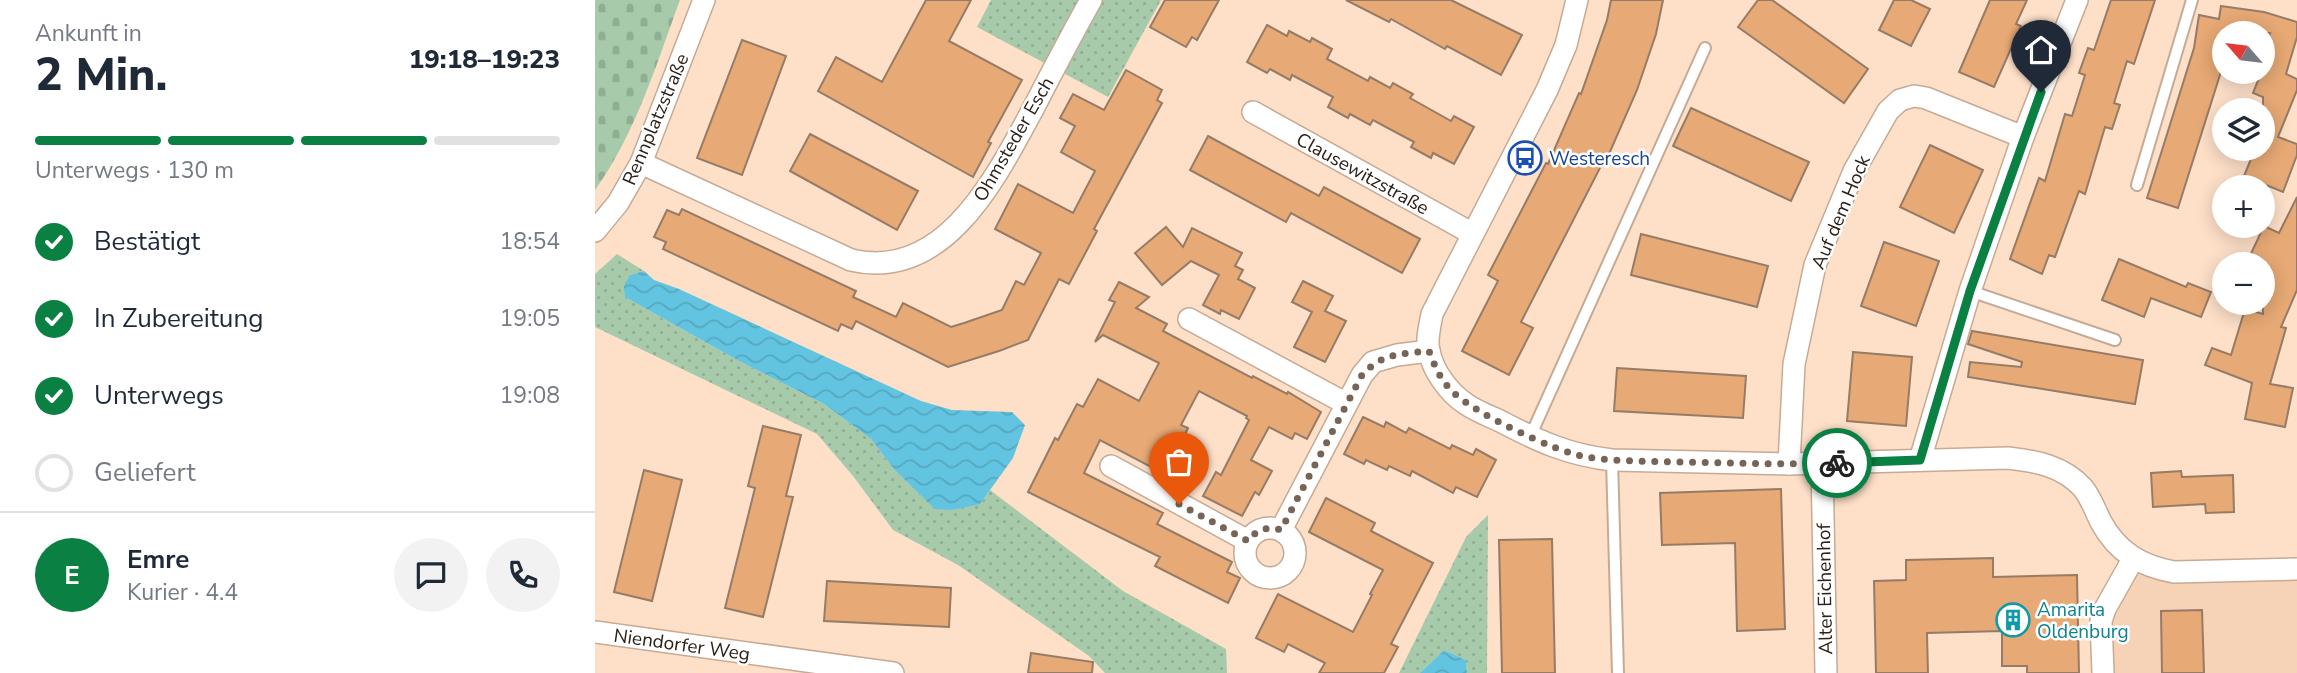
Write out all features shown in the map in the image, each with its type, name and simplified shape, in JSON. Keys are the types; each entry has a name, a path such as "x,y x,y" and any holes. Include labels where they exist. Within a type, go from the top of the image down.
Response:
{"street":[{"name":"Rennplatzstraße","path":"595,231 618,203 641,163 704,0"},
{"name":"Ohmsteder Esch","path":"641,163 851,260 877,264 904,258 944,236 979,201 1012,147 1091,0"},
{"path":"1577,0 1566,46 1547,90 1432,314 1428,332 1429,351 1436,370 1449,389 1465,404 1559,450 1584,457 1612,460 1822,464 2008,458 2036,462 2060,470 2083,488 2111,538 2133,559 2174,572 2297,569"},
{"path":"1920,460 1970,291 2023,137 2077,0"},
{"name":"Auf dem Hock","path":"1789,464 1794,365 1815,265 1854,171 1888,111 1900,100 1914,96 1926,98 2023,137"},
{"name":"Clausewitzstraße","path":"1253,112 1473,234"},
{"path":"1189,319 1345,403"},
{"path":"1281,530 1362,375 1373,362 1397,355 1429,351"},
{"name":"Alter Eichenhof","path":"1822,464 1826,673"},
{"path":"1111,466 1248,541"},
{"path":"1259,530 1281,530 1293,542 1295,550 1292,566 1281,576 1267,578 1253,572 1245,558 1248,541 1259,530"},
{"path":"2103,673 2101,621 2133,559"},
{"name":"Niendorfer Weg","path":"595,632 893,673"}],"lane":[{"path":"2137,185 2192,0"},
{"path":"1530,437 1705,48"},
{"path":"1970,291 2115,340"},
{"path":"1612,460 1618,673"}],"shaded area":[{"path":"2133,559 2297,569 2297,673 2103,673 2101,621"}],"green space":[{"path":"595,0 680,0 634,122 595,190"},
{"path":"991,0 1161,0 1108,97 977,27"},
{"path":"617,254 644,271 630,275 625,297 739,361 824,404 871,439 894,469 980,504 990,490 1123,591 1226,649 1227,673 1105,673 1089,656 958,565 893,530 853,476 817,434 595,327 595,274"},
{"path":"1488,515 1487,673 1467,673 1466,660 1444,650 1420,673 1399,673 1466,537"}],"water":[{"path":"644,271 654,280 679,289 921,401 952,410 1012,412 1025,425 1013,458 980,504 952,510 935,509 894,469 871,439 824,404 739,361 625,297 624,286 630,275"},
{"path":"1444,650 1466,660 1467,673 1420,673"}],"building":[{"path":"926,0 971,0 949,41 1022,80 988,142 991,143 973,177 818,91 836,57 882,82"},
{"path":"1165,0 1219,0 1197,40 1192,37 1186,47 1150,27"},
{"path":"1346,0 1451,0 1522,35 1501,75 1447,46 1445,49 1391,19 1389,22"},
{"path":"1611,0 1663,0 1656,34 1637,90 1606,161 1604,160 1521,322 1533,328 1509,375 1462,351 1498,281 1488,275 1546,163 1548,164 1579,93 1581,94 1607,20"},
{"path":"1758,0 1772,0 1868,69 1844,103 1738,27"},
{"path":"1894,0 1911,0 1930,9 1911,46 1879,30"},
{"path":"1990,0 2027,0 2016,24 2021,26 1994,87 1959,72"},
{"path":"2111,0 2155,0 2134,64 2127,61 2114,103 2120,105 2112,129 2105,127 2085,194 2079,191 2055,257 2049,255 2042,274 2010,259 2039,178 2045,181 2065,114 2072,116 2085,75 2079,73 2088,48 2094,50"},
{"path":"2221,6 2264,12 2297,22 2297,37 2286,74 2297,79 2297,90 2278,137 2297,144 2297,155 2283,192 2275,189 2275,175 2244,175 2250,161 2275,161 2275,98 2263,98 2253,93 2257,84 2275,84 2275,21 2212,21 2212,84 2217,84 2178,208 2147,198 2194,48 2199,15 2219,19"},
{"path":"1267,25 1287,36 1289,31 1310,42 1312,38 1332,49 1327,59 1368,81 1370,77 1390,88 1393,83 1413,94 1410,98 1451,121 1454,116 1474,127 1454,164 1433,153 1431,158 1411,147 1414,142 1373,120 1370,125 1350,114 1348,118 1328,107 1333,97 1292,75 1290,80 1270,69 1267,73 1247,62"},
{"path":"742,40 786,56 742,175 697,158"},
{"path":"1126,70 1162,90 1157,100 1162,103 1094,229 1097,231 1069,284 1059,279 1028,340 999,351 948,367 856,321 852,329 841,324 838,331 663,249 666,242 654,237 667,210 679,215 682,209 856,291 853,297 896,317 903,303 951,327 1002,310 1016,281 1024,285 1041,253 995,229 1018,184 1073,213 1095,171 1061,152 1075,126 1060,118 1073,94 1104,110"},
{"path":"1691,108 1809,162 1791,201 1673,146"},
{"path":"810,134 918,191 897,230 790,171"},
{"path":"1208,136 1319,196 1324,187 1420,239 1402,273 1291,213 1286,222 1190,170"},
{"path":"1930,145 1983,170 1954,233 1900,207"},
{"path":"2297,197 2297,290 2281,327 2286,328 2270,384 2293,388 2285,427 2245,419 2252,383 2205,365 2212,348 2231,355 2243,315 2275,315 2275,252 2252,252 2258,238 2275,238 2275,231 2279,233"},
{"path":"1166,227 1183,247 1192,228 1242,253 1235,266 1243,270 1238,279 1255,288 1239,319 1221,310 1220,314 1203,305 1219,275 1191,261 1162,285 1135,253"},
{"path":"1641,234 1768,266 1757,307 1631,275"},
{"path":"1884,242 1939,261 1916,326 1861,306"},
{"path":"2119,259 2186,287 2188,283 2211,292 2201,317 2151,298 2144,317 2102,300"},
{"path":"1303,281 1333,296 1325,311 1346,321 1325,362 1294,347 1312,312 1292,302"},
{"path":"1119,282 1149,297 1136,308 1167,324 1163,331 1252,378 1253,376 1287,394 1288,392 1321,412 1307,439 1295,433 1292,439 1269,427 1251,460 1272,471 1259,495 1255,492 1242,516 1203,496 1216,472 1221,475 1249,420 1247,416 1199,391 1181,425 1188,428 1177,451 1181,454 1170,477 1100,440 1084,473 1163,513 1157,524 1232,562 1227,572 1240,578 1228,603 1155,566 1160,557 1028,492 1055,438 1058,440 1077,404 1083,407 1098,379 1139,401 1159,363 1103,335 1095,342 1115,302 1109,300"},
{"path":"1972,331 2143,360 2135,404 1968,377 1970,362 2021,367 2022,362 1968,344"},
{"path":"1853,352 1912,357 1906,426 1847,421"},
{"path":"1617,368 1746,376 1743,418 1614,411"},
{"path":"1363,417 1384,427 1386,422 1406,433 1409,428 1450,449 1452,445 1473,455 1476,449 1496,460 1477,497 1456,487 1453,493 1412,471 1410,476 1389,466 1387,470 1366,460 1364,464 1344,454"},
{"path":"763,426 801,435 786,496 793,497 763,617 725,608 755,488 748,486"},
{"path":"644,470 682,480 652,601 614,592"},
{"path":"2181,471 2182,477 2233,475 2234,512 2206,513 2205,504 2153,507 2151,473"},
{"path":"1781,489 1785,629 1737,631 1735,543 1662,545 1660,493"},
{"path":"1326,498 1375,523 1371,531 1433,563 1391,644 1398,647 1384,673 1319,673 1325,663 1288,644 1284,652 1256,638 1278,594 1353,632 1372,595 1370,594 1383,570 1309,532"},
{"path":"1552,539 1555,673 1502,673 1499,540"},
{"name":"Amarita Oldenburg","path":"1993,558 1993,577 2077,575 2079,673 2027,673 2027,666 2002,666 2002,631 1927,633 1928,673 1876,673 1874,581 1906,580 1906,560"},
{"path":"827,581 951,588 949,627 824,621"},
{"path":"2202,610 2204,673 2162,673 2161,611"},
{"path":"1031,653 1093,662 1092,673 1028,673"}],"way so far":[{"path":"1179,504 1248,541 1259,530 1281,530 1362,375 1373,362 1397,355 1429,351 1436,370 1449,389 1465,404 1559,450 1584,457 1688,462 1837,463"}],"place":[{"name":"Westeresch","path":"1525,158"},
{"name":"Amarita Oldenburg","path":"2013,620"}],"route":[{"path":"1837,463 1920,460 1970,291 2041,92"}]}
